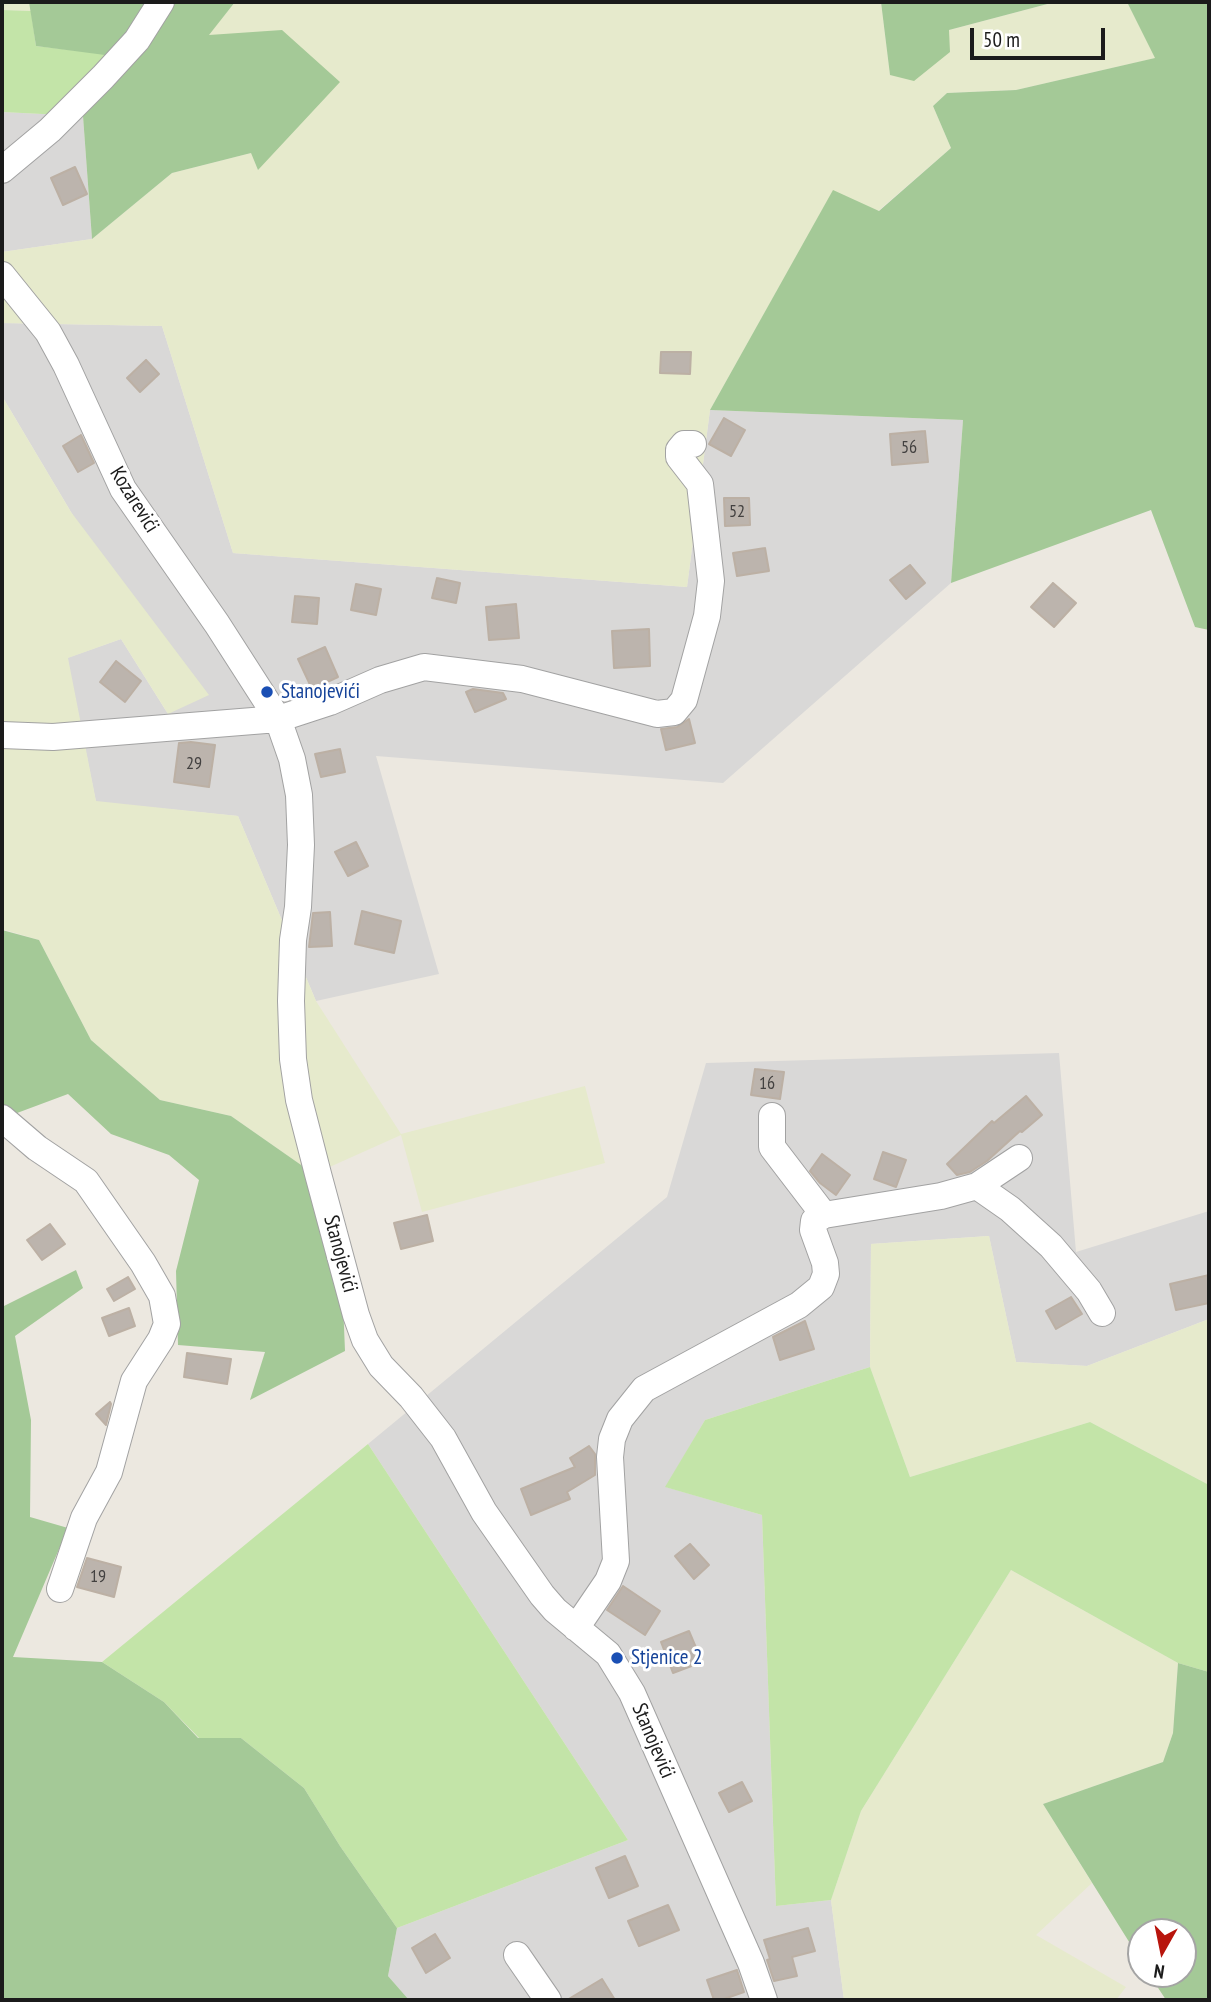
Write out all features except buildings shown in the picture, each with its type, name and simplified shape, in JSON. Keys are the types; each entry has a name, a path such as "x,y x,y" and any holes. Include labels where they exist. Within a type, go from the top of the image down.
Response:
{"street":[{"path":"2,170 50,130 103,77 137,40 161,2"},
{"name":"Kozarevići","path":"2,275 48,332 123,489 278,719"},
{"path":"2,294 26,313 36,315"},
{"path":"2,735 53,737 278,719 330,702 380,680 424,667 522,680 657,714 674,712 684,700 707,616 711,581 699,484 679,457 679,450 684,444 693,444"},
{"name":"Stanojevići","path":"278,719 292,759 299,795 302,845 293,940 293,1059 299,1100 365,1340 381,1366 411,1397 443,1438 512,1554 555,1610 608,1654 632,1693 751,1963 764,2000"},
{"path":"772,1116 772,1147 824,1215"},
{"path":"2,1118 37,1148 86,1181 144,1263 162,1296 167,1324 161,1339 134,1381 110,1472 84,1518 60,1589"},
{"path":"576,1628 608,1581 616,1561 610,1457 612,1439 620,1419 644,1389 799,1305 821,1287 826,1274 825,1264 813,1230 814,1221 824,1215 941,1196 977,1186 1019,1158"},
{"path":"977,1186 1010,1209 1051,1246 1089,1290 1102,1313"},
{"path":"517,1955 548,2000"}],"shaded area":[{"path":"2,112 83,116 92,239 2,252"},
{"path":"2,323 162,326 233,553 687,587 710,410 963,420 951,583 723,783 376,756 439,974 316,1001 238,816 96,802 67,658 121,639 168,714 71,512 2,396"},
{"path":"1059,1053 1076,1252 1209,1211 1209,1319 1087,1366 1016,1362 989,1236 871,1244 870,1367 705,1420 666,1487 762,1515 776,1906 831,1900 844,2000 409,2000 388,1976 397,1928 628,1840 368,1444 667,1197 706,1063"}],"green space":[{"path":"2,2 29,2 31,11 2,10"},
{"path":"29,2 235,2 209,35 282,30 340,82 258,170 251,153 172,173 92,239 83,116 100,89 105,55 36,46"},
{"path":"235,2 881,2 890,75 949,30 1055,2 1127,2 1156,58 1016,90 947,93 933,106 951,148 878,211 833,191 710,410 687,587 233,553 162,326 2,323 2,252 92,239 172,173 251,153 258,170 208,35"},
{"path":"881,2 1055,2 949,30 950,52 914,81 890,75"},
{"path":"1127,2 1209,2 1209,630 1195,627 1151,510 951,583 963,420 710,410 833,190 879,211 951,148 933,106 947,93 1016,90 1155,58"},
{"path":"2,10 31,11 36,46 106,54 100,89 83,116 2,112"},
{"path":"2,396 71,512 209,695 168,714 121,639 68,658 96,801 238,816 316,1001 401,1134 585,1086 605,1163 422,1212 401,1135 314,1174 231,1116 160,1100 91,1040 39,940 2,929"},
{"path":"2,930 39,940 91,1040 160,1100 231,1116 314,1174 342,1279 345,1351 250,1400 265,1352 178,1345 176,1271 199,1180 169,1155 111,1134 68,1094 9,1116 2,1108"},
{"path":"989,1236 1016,1362 1087,1366 1209,1319 1209,1485 1090,1422 910,1477 870,1367 871,1244"},
{"path":"76,1270 83,1288 15,1336 31,1420 30,1517 68,1528 13,1657 102,1662 164,1702 198,1738 241,1738 304,1788 340,1846 397,1928 388,1976 409,2000 2,2000 2,1307"},
{"path":"870,1367 910,1477 1090,1422 1209,1485 1209,1672 1178,1663 1011,1570 861,1811 831,1900 776,1906 762,1515 665,1487 705,1420"},
{"path":"368,1444 628,1840 397,1928 340,1846 304,1788 241,1738 199,1738 164,1702 102,1662"},
{"path":"1011,1570 1178,1663 1173,1733 1163,1762 1043,1804 1092,1883 1036,1935 1126,1987 1116,2000 844,2000 831,1900 861,1811"},
{"path":"1178,1663 1209,1672 1209,2000 1166,2000 1158,1988 1197,1988 1197,1918 1127,1918 1127,1939 1043,1804 1163,1762 1173,1733"}],"place":[{"name":"Stanojevići","path":"267,692"},
{"name":"Stjenice 2","path":"617,1658"}]}
